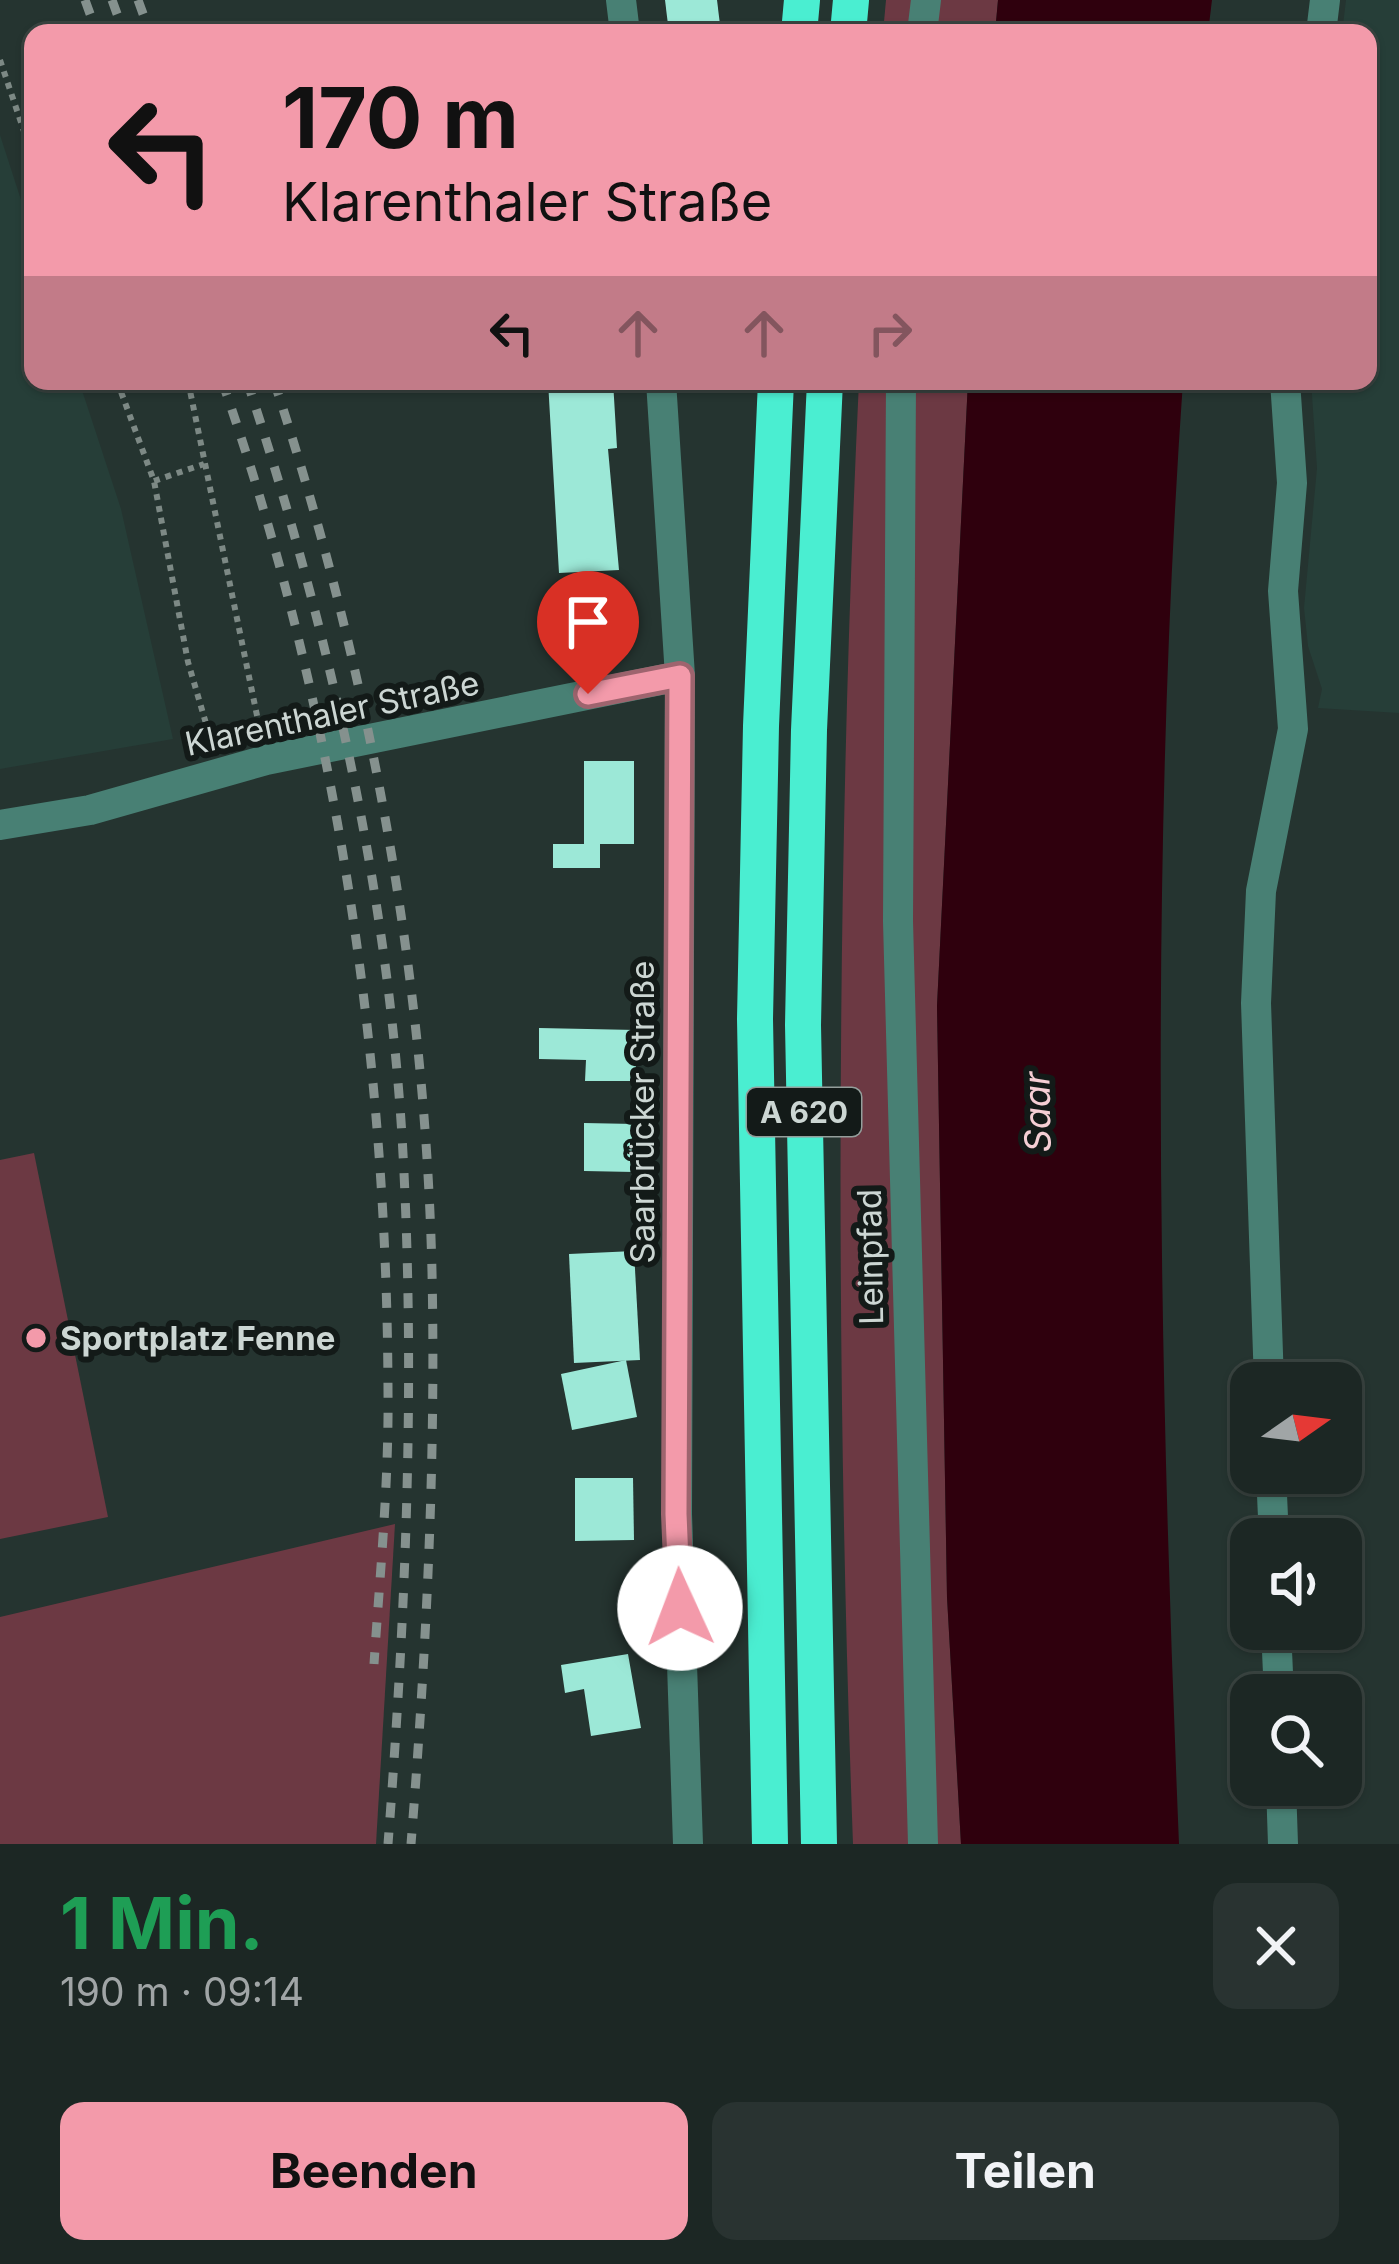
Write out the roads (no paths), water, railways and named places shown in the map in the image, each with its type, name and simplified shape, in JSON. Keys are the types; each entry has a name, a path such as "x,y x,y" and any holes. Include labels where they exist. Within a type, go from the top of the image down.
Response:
{"highway":[{"name":"A 620","path":"770,1844 755,1018 776,390"},
{"name":"A 620","path":"819,1844 803,1025 809,730 825,390"}],"street":[{"name":"Saarbrücker Straße","path":"662,390 680,676 676,1514 688,1844"},
{"name":"Leinpfad","path":"901,390 898,921 923,1844"},
{"path":"1267,1362 1256,1003 1261,891 1293,729 1283,591 1292,483 1287,390"},
{"name":"Klarenthaler Straße","path":"0,825 90,810 220,770 680,676"},
{"path":"1282,1806 1283,1844"}],"water":[{"path":"998,0 1212,0 1209,24 996,24"},
{"name":"Saar","path":"968,390 1182,390 1165,746 1161,1112 1166,1478 1179,1844 961,1844 947,1597 937,1006"}],"railway":[{"path":"85,0 94,24"},
{"path":"112,0 121,24"},
{"path":"138,0 147,24"},
{"path":"225,390 262,503 324,752 365,1007 378,1135 388,1391 374,1664"},
{"path":"250,390 327,659 367,849 394,1040 406,1225 408,1402 404,1579 388,1844"},
{"path":"277,390 337,598 363,709 386,821 418,1046 432,1272 433,1415 411,1844"}],"place":[{"name":"Sportplatz Fenne","path":"36,1338"}]}
